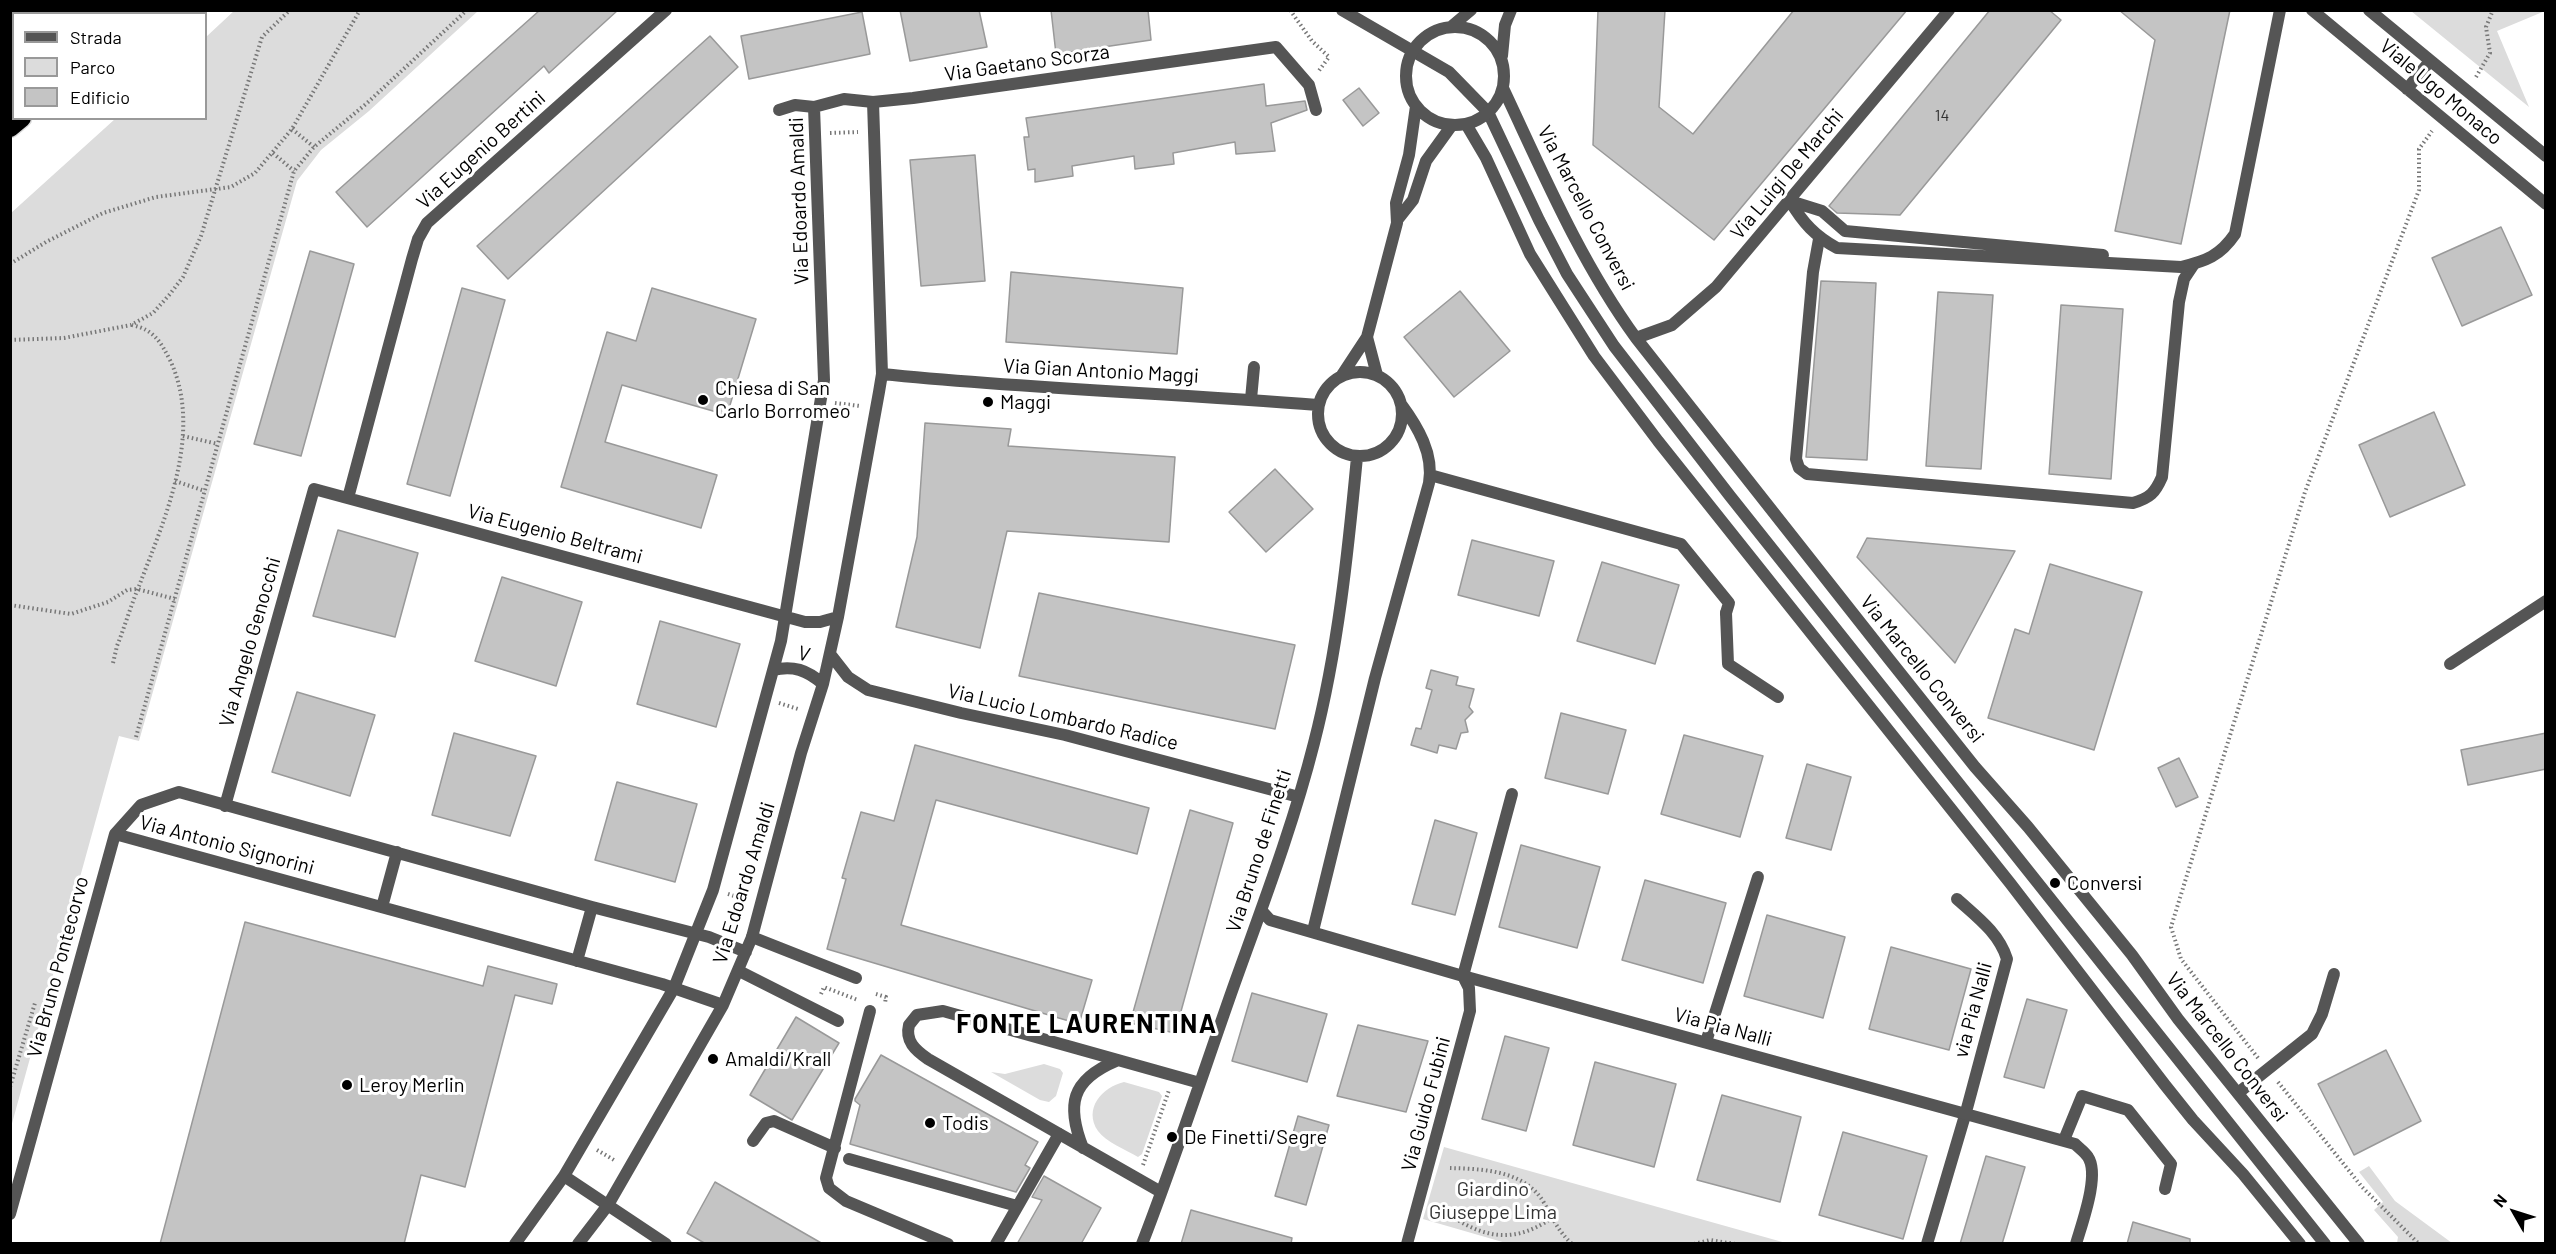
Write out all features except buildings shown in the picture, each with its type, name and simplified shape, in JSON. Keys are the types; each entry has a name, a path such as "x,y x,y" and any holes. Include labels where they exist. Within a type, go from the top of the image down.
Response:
{"street":[{"name":"Via Eugenio Bertini","path":"348,498 412,259 418,239 427,224 666,10"},
{"path":"1342,10 1449,72 1488,112 1563,266 1614,346 1730,496 2325,1244"},
{"path":"1452,26 1471,10"},
{"path":"1502,60 1495,46 1483,34 1468,28 1452,26 1431,32 1412,50 1407,64 1406,79 1409,94 1416,106 1432,119 1452,125 1466,124 1488,112 1497,102 1503,87 1502,41 1511,10"},
{"name":"Via Luigi De Marchi","path":"1636,338 1672,325 1716,287 1949,10"},
{"path":"1790,201 1802,221 1819,239 1837,248 2181,267 2194,264 2224,250 2235,234 2280,10"},
{"name":"Viale Ugo Monaco","path":"2312,10 2546,204"},
{"name":"Viale Ugo Monaco","path":"2369,10 2546,156"},
{"name":"Via Gaetano Scorza","path":"873,102 1276,48 1309,85"},
{"path":"2407,88 2430,61"},
{"path":"1309,85 1316,110"},
{"name":"Via Marcello Conversi","path":"1503,87 1560,210 1599,282 1636,338 1975,768 2028,827 2132,955 2178,1019 2359,1244"},
{"name":"Via Edoardo Amaldi","path":"515,1244 564,1176 674,988 713,890 786,617 824,380 814,107 844,99 873,102 882,374 838,617 823,684 801,753 752,937 739,971 723,1005 627,1168 608,1205 578,1244"},
{"path":"779,110 795,105 814,107"},
{"path":"1401,404 1402,417 1399,430 1383,450 1370,456 1357,457 1345,454 1326,440 1317,417 1318,405 1326,387 1342,375 1367,337 1398,219 1396,203 1410,155 1416,106"},
{"path":"1466,124 1486,158 1530,254 1594,356 1658,441 2010,883 2165,1085 2193,1120 2243,1174 2300,1244"},
{"path":"1398,219 1413,200 1426,161 1452,125"},
{"path":"1790,201 1822,211 1845,231 1856,233 2194,264"},
{"path":"1819,239 1813,272 1797,447 1796,459 1799,468 1807,474 2133,503 2148,498 2156,492 2162,477 2180,302 2184,279 2194,264"},
{"path":"1367,337 1368,350 1377,375"},
{"path":"1251,399 1254,368"},
{"path":"1313,931 1375,678 1430,475 1420,432 1388,382 1377,375 1359,371 1342,375"},
{"name":"Via Gian Antonio Maggi","path":"882,374 968,383 1318,405"},
{"name":"Via Bruno de Finetti","path":"1142,1244 1299,797 1328,677 1344,574 1357,457"},
{"path":"1430,475 1681,543 1729,603 1726,613 1728,664 1778,698"},
{"name":"Via Eugenio Beltrami","path":"314,489 786,617"},
{"name":"Via Angelo Genocchi","path":"225,806 314,489"},
{"path":"2450,664 2546,601"},
{"path":"786,617 809,623 838,617"},
{"name":"Via Lucio Lombardo Radice","path":"830,654 848,677 868,690 1065,735 1299,797"},
{"name":"V","path":"773,670 787,668 802,670 823,684"},
{"name":"Via Antonio Signorini","path":"723,1005 674,988 115,834 141,806 179,792 697,934 746,952"},
{"path":"1462,976 1512,794"},
{"name":"Via Bruno Pontecorvo","path":"10,1214 115,834"},
{"path":"382,907 397,852"},
{"path":"1706,1042 1758,877"},
{"name":"via Pia Nalli","path":"1928,1244 2007,958 1992,932 1958,899"},
{"path":"577,961 592,907"},
{"name":"Via Pia Nalli","path":"1261,910 1270,920 1462,976 1966,1112 2075,1144 2088,1157 2093,1169 2076,1244"},
{"path":"752,937 856,978"},
{"path":"739,971 838,1021"},
{"path":"2238,1094 2312,1034 2322,1014 2334,974"},
{"name":"Via Guido Fubini","path":"1407,1244 1470,1011 1469,987 1462,976"},
{"path":"870,1011 826,1178 829,1188 846,1201 948,1244"},
{"path":"1161,1192 920,1053 913,1047 908,1035 909,1024 917,1015 943,1011 1200,1083"},
{"path":"1083,1148 1073,1117 1075,1095 1090,1075 1116,1061"},
{"path":"2064,1140 2082,1096 2128,1110 2171,1164 2165,1189"},
{"path":"753,1141 766,1123 774,1120 835,1148"},
{"path":"996,1244 1059,1134"},
{"path":"849,1159 1017,1206"},
{"path":"564,1176 666,1244"}],"path":[{"path":"10,340 64,338 131,325 153,313 183,277 201,236 262,37 290,10"},
{"path":"10,264 46,242 103,213 156,197 231,187 255,173 292,129 360,10"},
{"path":"136,737 294,171 314,147 366,104 467,10"},
{"path":"1290,10 1312,41 1329,57 1309,85"},
{"path":"2475,79 2490,53 2486,27 2493,10"},
{"path":"292,129 314,147"},
{"path":"2419,1244 2362,1187 2181,959 2171,927 2305,492 2420,190 2419,149 2432,130"},
{"path":"826,134 865,131"},
{"path":"273,153 294,171"},
{"path":"113,663 137,589 160,535 175,481 183,436 182,409 174,369 163,346 148,328 131,325"},
{"path":"831,402 866,407"},
{"path":"183,436 218,444"},
{"path":"175,481 205,491"},
{"path":"10,605 71,614 108,602 127,590 137,589 175,599"},
{"path":"773,701 805,712"},
{"path":"721,892 750,901"},
{"path":"824,987 850,997"},
{"path":"10,1086 35,1003"},
{"path":"1138,1180 1173,1077"},
{"path":"584,1143 627,1168"},
{"path":"1450,1168 1494,1170 1526,1185 1541,1198 1560,1232 1572,1244"},
{"path":"1436,1206 1462,1224 1496,1235 1513,1235 1534,1230 1552,1218"},
{"path":"1694,1244 1710,1240 1735,1244"}],"green space":[{"path":"235,10 478,11 369,111 321,150 297,181 139,741 119,736 11,1127 11,213 114,120 207,120 207,36"},
{"path":"2411,11 2545,11 2497,31 2529,107"},
{"path":"1044,1064 1060,1069 1063,1073 1056,1096 1049,1102 1040,1100 991,1072 1005,1074"},
{"path":"1124,1082 1159,1092 1162,1096 1142,1154 1138,1157 1106,1139 1094,1123 1094,1107 1097,1100 1109,1089"},
{"name":"Giardino Giuseppe Lima","path":"1444,1147 1786,1243 1506,1243 1423,1219"},
{"path":"2369,1166 2395,1201 2452,1243 2397,1243 2398,1237 2374,1210 2383,1202 2359,1172"}],"place":[{"name":"Chiesa di San Carlo Borromeo","path":"703,400"},
{"name":"Maggi","path":"988,402"},
{"name":"Conversi","path":"2055,883"},
{"name":"Amaldi/Krall","path":"713,1059"},
{"name":"Leroy Merlin","path":"347,1085"},
{"name":"Todis","path":"930,1123"},
{"name":"De Finetti/Segre","path":"1172,1137"}],"district":[{"name":"FONTE LAURENTINA","path":"1087,1024"}]}
